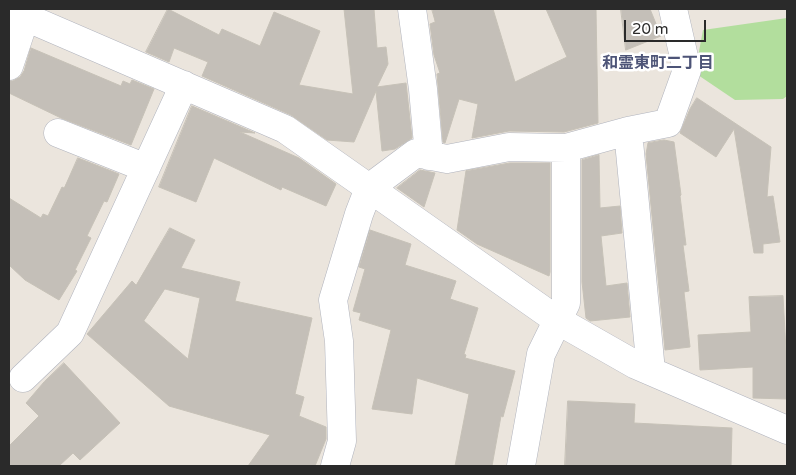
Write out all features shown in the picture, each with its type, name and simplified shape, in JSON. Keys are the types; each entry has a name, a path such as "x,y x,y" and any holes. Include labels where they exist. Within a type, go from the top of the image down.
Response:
{"street":[{"path":"412,9 430,156"},
{"path":"335,466 342,440 339,341 333,300 359,214 369,188 416,153 447,158 508,147 566,148 628,131 668,123 687,70 673,9"},
{"path":"9,66 17,14 285,129 557,320 636,365 787,430"},
{"path":"23,378 70,333 184,85"},
{"path":"628,131 651,371"},
{"path":"58,133 146,168"},
{"path":"521,466 541,354 566,303 566,148"}],"green space":[{"path":"787,18 787,96 783,99 735,100 695,73 703,30"}],"building":[{"path":"168,9 219,35 222,29 260,46 274,12 320,31 299,85 353,94 344,9 374,9 377,48 386,47 388,64 377,87 406,83 412,138 395,149 382,151 376,91 354,142 327,140 291,115 202,76 208,62 174,48 169,62 146,52"},
{"path":"432,9 493,9 515,82 567,57 546,9 596,9 598,123 564,132 509,131 472,138 478,104 459,99 445,143 443,142 437,74 440,73 434,55 430,24 435,22"},
{"path":"621,9 650,9 661,36 626,50"},
{"path":"31,48 121,86 123,81 130,84 132,80 154,89 131,145 61,118 9,93 9,81 20,77 24,71"},
{"path":"697,98 771,147 767,197 773,196 780,242 763,244 763,253 754,253 734,129 716,157 680,133"},
{"path":"192,106 255,133 240,132 299,158 336,184 326,206 282,187 281,190 214,158 196,202 159,187"},
{"path":"664,140 674,142 681,195 686,245 683,245 689,291 684,292 690,347 665,350 646,154 648,143"},
{"path":"599,155 600,208 620,206 622,233 601,236 606,286 627,283 630,317 590,321 586,318 582,282 582,160"},
{"path":"78,158 119,174 107,202 104,201 87,236 91,238 75,270 77,271 59,300 25,280 9,265 9,198 41,218 43,214 48,216"},
{"path":"510,163 550,163 549,276 477,244 457,230 466,171"},
{"path":"420,170 435,173 424,207 397,188"},
{"path":"170,228 195,240 181,268 240,282 235,301 312,318 295,394 304,397 299,416 326,427 326,439 315,466 248,466 270,435 169,406 87,334 132,281 136,285","holes":["165,289 200,298 188,359 144,321"]},
{"path":"370,230 411,244 405,265 456,281 450,299 478,308 464,354 466,355 465,358 515,371 503,417 501,416 492,466 455,466 469,394 417,378 412,414 372,409 391,330 359,320 361,313 353,311 365,269 359,267"},
{"path":"783,296 787,399 753,398 753,367 700,370 698,335 751,332 749,297"},
{"path":"64,363 120,423 80,460 73,453 59,466 9,466 9,446 39,416 26,403"},
{"path":"568,401 635,404 634,423 732,428 731,466 565,466"}],"district":[{"name":"和霊東町二丁目","path":"658,64"}]}
